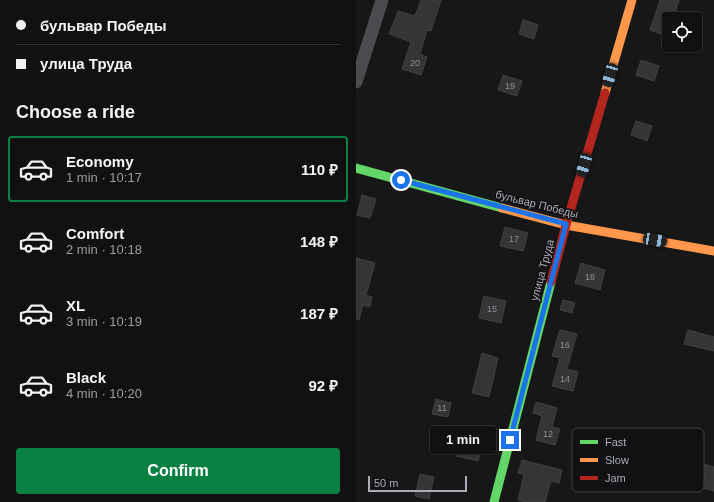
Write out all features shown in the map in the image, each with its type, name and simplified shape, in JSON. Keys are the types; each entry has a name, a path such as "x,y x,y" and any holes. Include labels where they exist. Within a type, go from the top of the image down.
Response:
{"street":[{"path":"356,82 382,0"},
{"name":"улица Труда","path":"494,502 566,224 632,0"},
{"name":"бульвар Победы","path":"356,168 566,224 714,251"}],"building":[{"path":"421,0 441,0 431,31 427,30 420,54 427,57 421,75 402,69 411,42 389,34 398,11 415,16"},
{"path":"660,0 679,0 675,12 662,12 662,34 650,30"},
{"path":"523,20 538,25 534,39 519,34"},
{"path":"641,60 659,66 654,81 636,75"},
{"path":"503,75 522,81 517,96 498,90"},
{"path":"636,121 652,126 647,141 631,135"},
{"path":"362,195 376,199 370,218 357,215"},
{"path":"505,227 528,233 523,251 500,246"},
{"path":"356,258 375,263 366,295 372,297 370,307 363,305 359,320 356,319"},
{"path":"581,263 605,270 600,290 575,283"},
{"path":"484,296 506,301 501,323 479,318"},
{"path":"563,300 575,303 572,313 560,310"},
{"path":"560,330 577,334 567,369 578,372 573,391 552,386 560,358 552,356"},
{"path":"688,330 714,337 714,351 684,344"},
{"path":"482,353 498,358 489,397 472,393"},
{"path":"436,399 451,403 448,417 432,414"},
{"path":"536,402 557,408 552,427 560,429 555,445 536,440 542,416 533,413"},
{"path":"459,443 482,448 478,461 456,456"},
{"path":"522,460 562,470 559,483 551,481 545,502 525,502 518,500 524,474 518,473"},
{"path":"704,464 714,467 714,491 704,488"},
{"path":"420,474 434,477 429,499 415,496"}],"traffic: fast":[{"path":"356,168 502,208"},
{"path":"494,502 551,282"}],"traffic: slow":[{"path":"605,93 632,0"},
{"path":"502,208 566,225 714,251"}],"traffic: jam":[{"path":"551,282 566,225 605,93"}],"route":[{"path":"401,180 566,224 510,440"}]}
